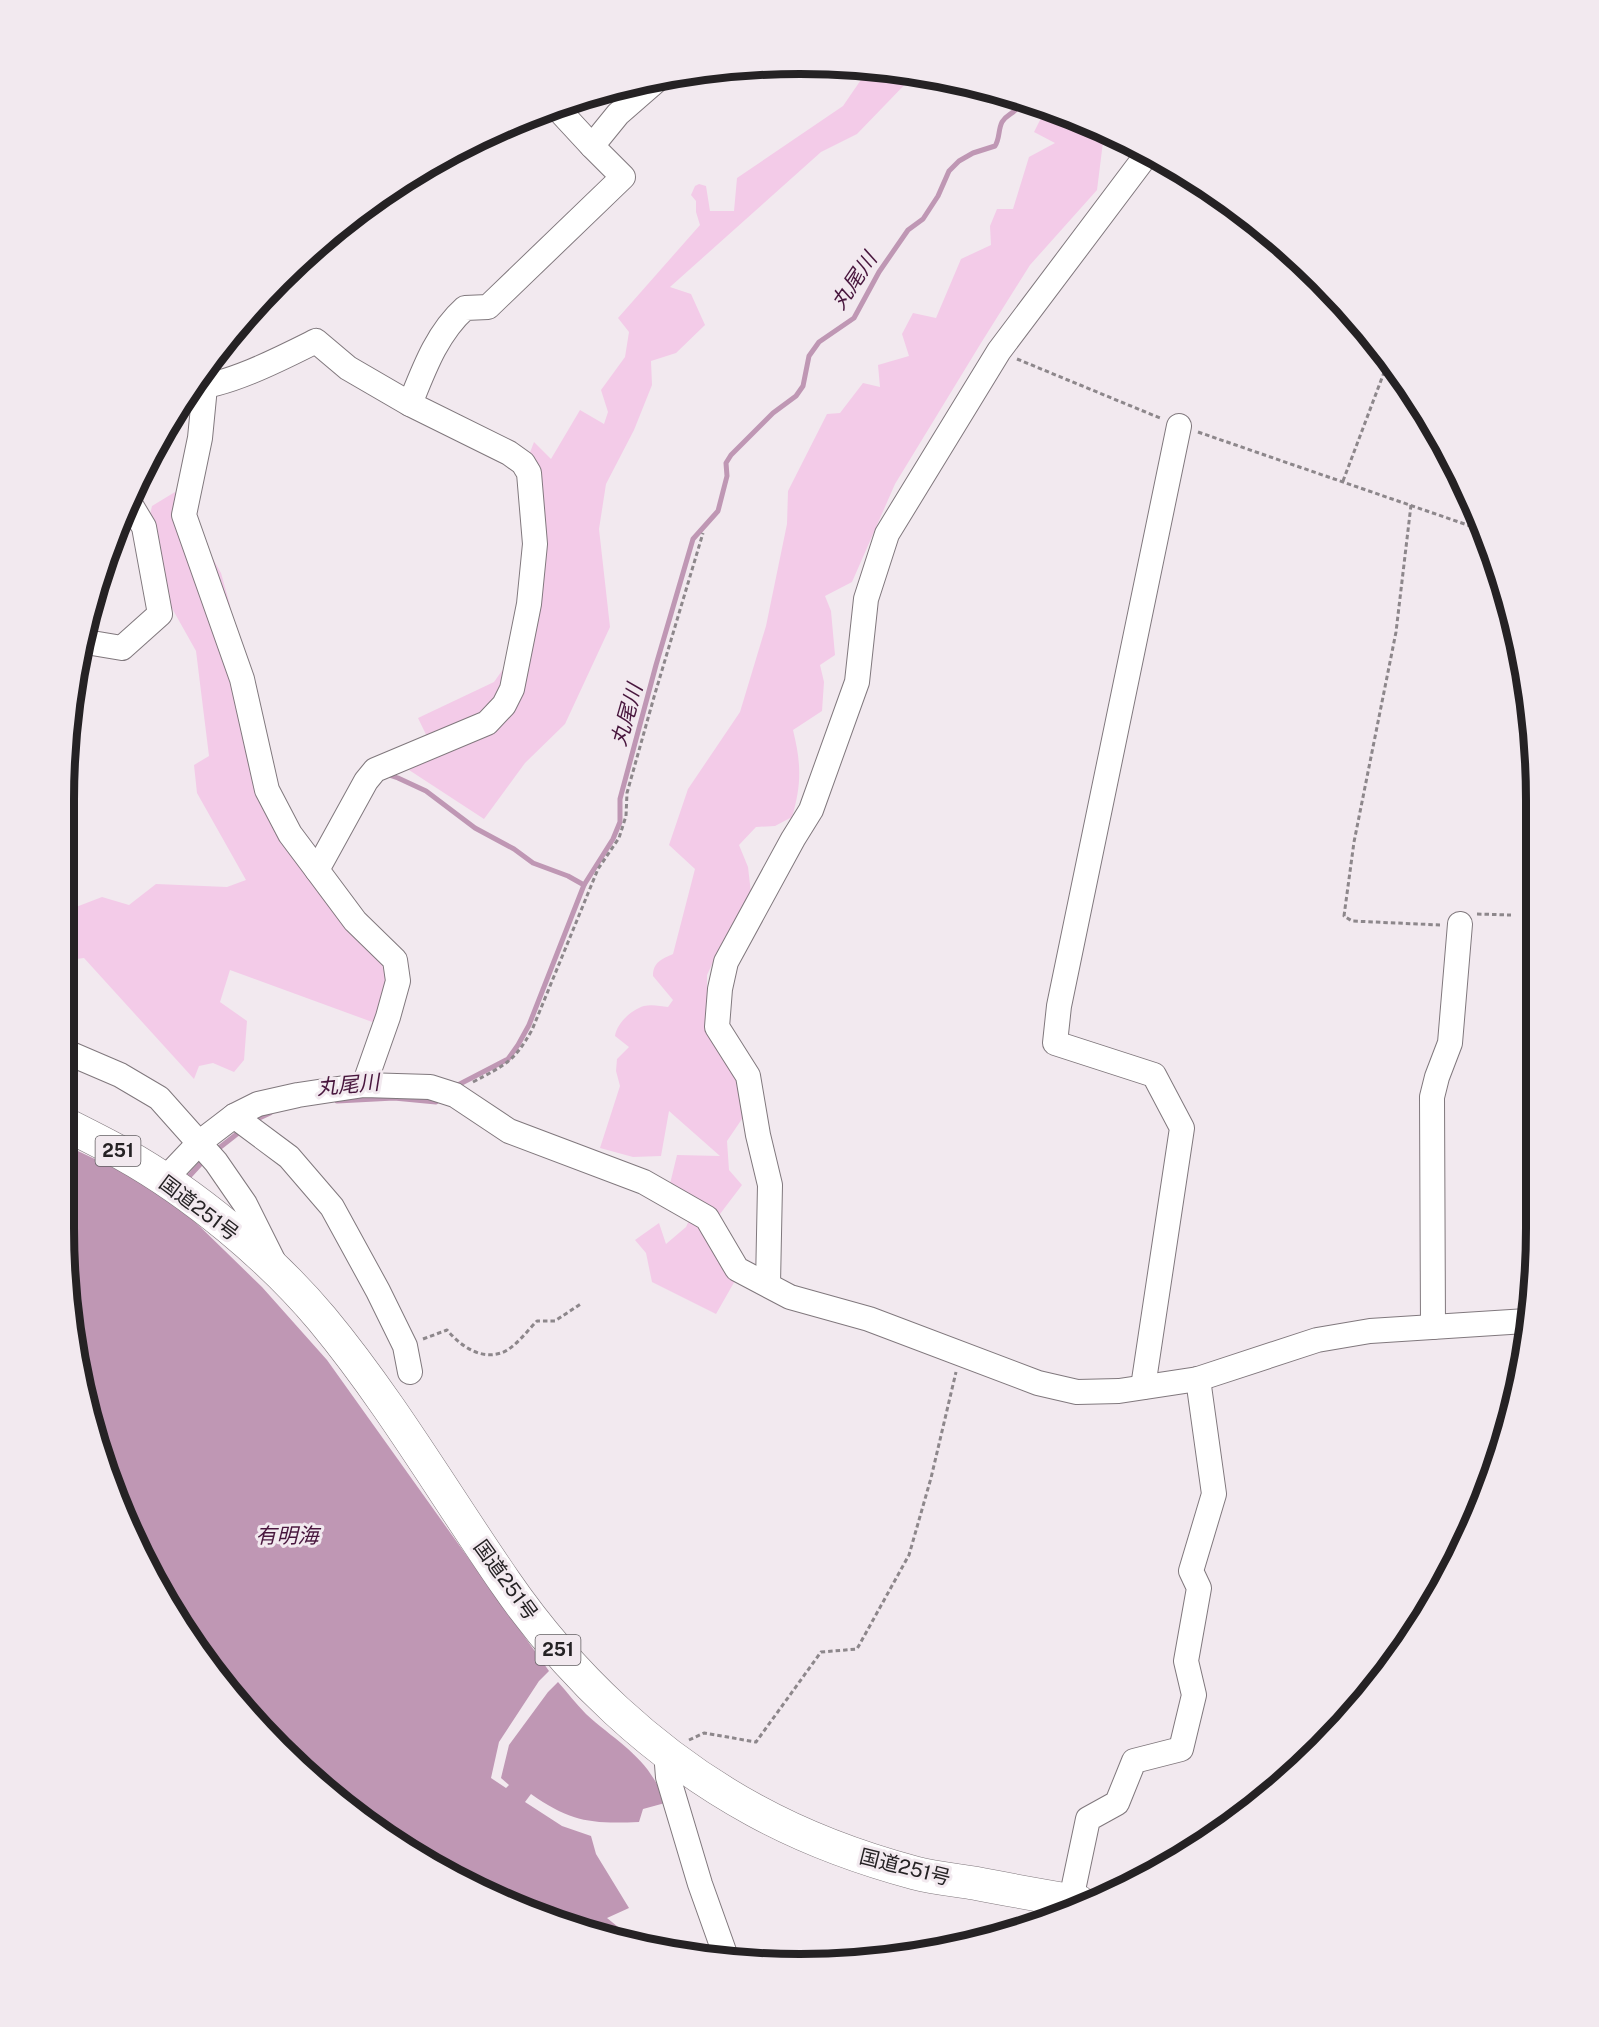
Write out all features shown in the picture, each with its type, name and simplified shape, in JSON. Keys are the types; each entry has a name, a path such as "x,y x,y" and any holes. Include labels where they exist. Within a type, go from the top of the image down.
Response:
{"highway":[{"name":"国道251号","path":"74,1129 124,1154 172,1186 241,1239 281,1275 321,1318 354,1361 507,1585 568,1663 616,1710 666,1752 715,1787 755,1810 810,1838 859,1857 919,1874 1067,1902"}],"street":[{"path":"592,147 618,114 646,90"},
{"path":"410,404 431,353 452,320 465,308 488,307 623,177 562,114"},
{"path":"768,1284 770,1185 758,1135 748,1076 717,1027 720,988 726,962 811,810 857,682 866,598 887,534 999,351 1143,160"},
{"path":"203,386 269,364 316,341 348,368 410,404 510,453 523,463 529,473 535,544 529,604 512,689 504,705 487,723 375,770 366,780 317,870"},
{"path":"198,393 200,438 184,515 242,679 267,790 290,834 355,921 395,960 398,981 364,1085"},
{"path":"1143,1387 1182,1128 1154,1075 1055,1043 1059,1006 1179,426"},
{"path":"91,643 122,648 160,614 144,527 134,510"},
{"path":"1433,1327 1432,1097 1450,1043 1460,924"},
{"path":"74,1055 120,1075 159,1098 208,1151 245,1204 281,1275"},
{"path":"172,1186 242,1122 258,1104 297,1095 364,1085 430,1087 449,1093 509,1131 644,1182 707,1218 737,1269 790,1297 869,1318 1038,1383 1077,1392 1119,1391 1198,1379 1317,1340 1370,1331 1519,1322"},
{"path":"242,1122 289,1157 332,1207 405,1346 410,1372"},
{"path":"1073,1900 1088,1819 1117,1803 1134,1761 1181,1749 1194,1695 1186,1661 1199,1588 1191,1570 1214,1494 1198,1379"},
{"path":"666,1752 668,1777 700,1884 723,1949"}],"path":[{"path":"999,351 1179,426 1472,526"},
{"path":"1343,481 1385,371"},
{"path":"1411,505 1396,632 1354,842 1344,916 1352,921 1449,926 1460,924 1476,914 1511,915"},
{"path":"449,1093 507,1064 522,1049 532,1030 598,869 619,838 626,816 627,793 703,533"},
{"path":"405,1346 447,1330 460,1344 479,1354 501,1353 514,1344 537,1321 555,1322 582,1303"},
{"path":"666,1752 704,1733 756,1742 821,1652 857,1649 909,1555 931,1478 960,1353"}],"shaded area":[{"path":"863,77 907,82 857,134 821,152 670,287 691,294 705,325 676,353 651,361 652,385 634,430 606,484 599,529 610,627 565,724 525,763 484,819 409,770 435,753 418,718 494,682 527,635 529,455 534,442 551,459 580,410 604,424 608,412 601,390 625,357 629,332 618,318 700,225 696,212 696,201 691,195 695,186 699,184 706,186 710,211 734,211 737,178 843,106"},
{"path":"1043,116 1101,139 1103,142 1097,190 1030,265 981,343 895,484 852,582 825,596 831,611 835,655 820,665 824,682 822,711 793,730 799,773 798,794 792,817 775,826 756,827 739,845 748,867 751,893 745,908 725,937 707,975 707,1027 743,1082 744,1116 727,1141 729,1170 742,1185 720,1214 715,1247 736,1279 716,1314 652,1282 646,1253 635,1240 659,1223 666,1244 686,1227 698,1201 669,1188 677,1155 720,1156 669,1111 661,1156 633,1157 600,1148 620,1086 616,1071 617,1059 629,1047 615,1036 616,1031 625,1018 639,1008 647,1005 668,1007 673,1000 653,976 653,971 659,962 673,954 695,869 669,845 688,789 740,712 766,626 787,524 788,491 827,414 840,413 863,383 880,387 878,365 909,356 902,334 913,313 936,318 961,259 991,245 990,226 997,209 1013,209 1029,157 1055,143 1034,132"},
{"path":"175,492 221,573 230,605 238,679 260,794 380,957 386,978 375,1023 230,970 220,1002 247,1021 244,1060 234,1072 213,1063 199,1066 194,1079 84,958 74,959 74,905 76,907 102,897 129,905 156,884 227,887 246,880 197,793 194,765 209,756 196,651 141,553 152,506"}],"water":[{"name":"有明海","path":"74,1149 135,1178 187,1214 262,1287 327,1360 549,1671 539,1681 499,1742 491,1778 506,1788 509,1785 501,1778 509,1745 558,1682 586,1714 632,1753 651,1774 665,1803 643,1809 639,1822 594,1821 570,1816 531,1794 525,1802 562,1826 591,1836 596,1854 629,1908 607,1918 624,1932 566,1915 478,1879 396,1831 321,1773 286,1741 254,1706 196,1631 148,1549 112,1461 98,1415 87,1369 75,1275"}],"waterway":[{"name":"丸尾川","path":"454,1087 508,1059 518,1045 529,1025 584,885 613,839 620,822 620,799 693,539 718,511 727,476 726,463 731,455 773,413 796,396 803,386 809,356 819,342 854,318 879,272 908,230 923,219 938,196 949,171 959,161 973,153 995,146 1002,122 1017,107"},
{"path":"386,774 426,791 475,828 514,849 533,863 568,876 584,885"},
{"name":"丸尾川","path":"337,1101 394,1098 436,1102 440,1098"},
{"name":"丸尾川","path":"251,1122 270,1113"},
{"name":"丸尾川","path":"214,1152 242,1130"},
{"name":"丸尾川","path":"184,1182 204,1160"}]}
